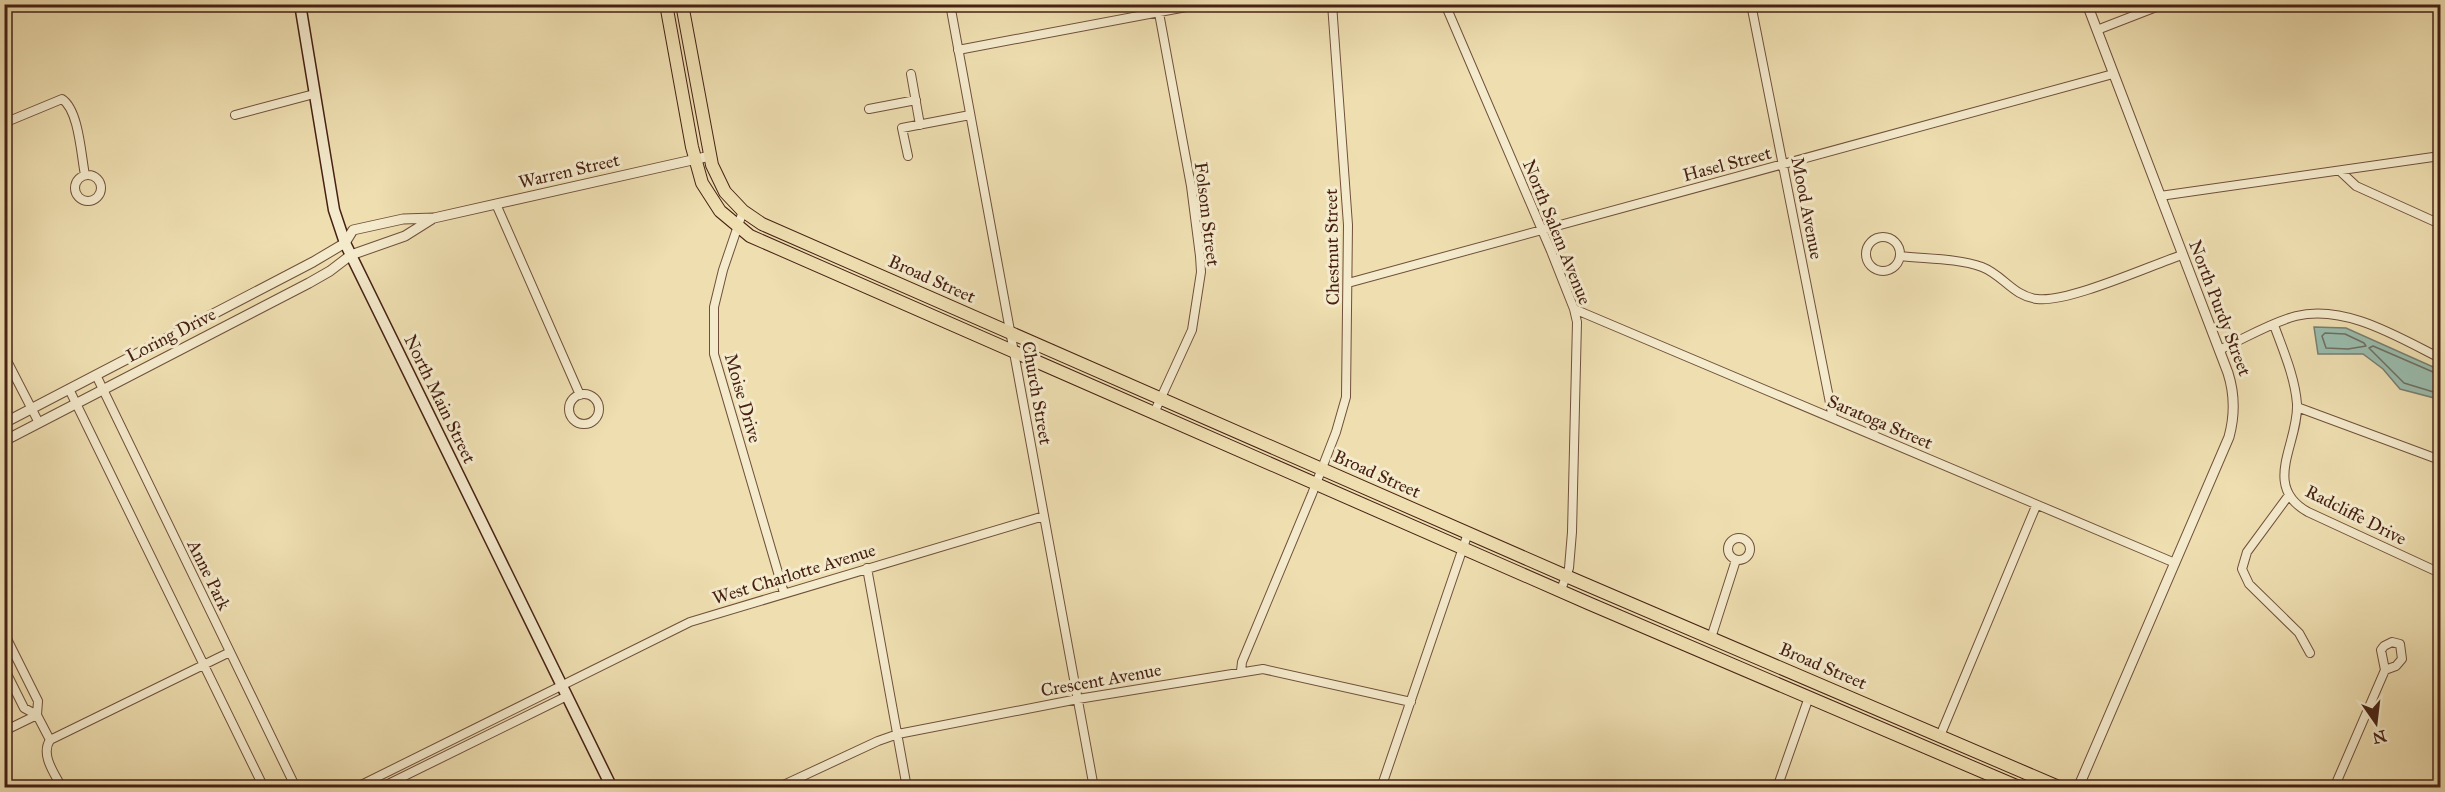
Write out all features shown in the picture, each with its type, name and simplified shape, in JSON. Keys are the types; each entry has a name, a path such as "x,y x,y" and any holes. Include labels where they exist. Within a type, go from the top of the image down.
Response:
{"main road":[{"name":"North Main Street","path":"300,4 334,210 345,243 612,788"},
{"name":"Broad Street","path":"666,4 695,159 707,193 720,211 758,240 1463,548 2021,788"},
{"name":"Broad Street","path":"682,4 710,156 725,192 743,211 762,224 1322,470 1940,736 2033,782 2061,788"}],"street":[{"name":"Church Street","path":"950,4 1094,788"},
{"path":"958,50 1202,4"},
{"name":"Chestnut Street","path":"1316,484 1346,397 1347,186 1332,4"},
{"name":"North Salem Avenue","path":"1445,4 1574,309 1577,337 1572,532 1569,568 1561,590"},
{"name":"Mood Avenue","path":"1751,4 1833,418"},
{"name":"North Purdy Street","path":"2078,788 2229,437 2233,421 2232,387 2087,4"},
{"path":"2097,30 2164,4"},
{"name":"Folsom Street","path":"1154,413 1192,330 1201,264 1191,186 1159,13"},
{"path":"911,74 920,125"},
{"name":"Hasel Street","path":"1348,284 2113,74"},
{"path":"235,115 314,94"},
{"path":"4,123 62,99 71,107 85,175"},
{"path":"869,109 916,100"},
{"path":"908,156 902,128 970,115"},
{"name":"Warren Street","path":"345,243 353,230 402,219 434,218 710,156"},
{"path":"2160,196 2440,156"},
{"path":"2340,171 2356,186 2440,224"},
{"path":"496,204 580,395"},
{"name":"Moise Drive","path":"743,211 723,270 714,307 714,354 784,593"},
{"name":"Warren Street","path":"351,255 405,236 434,218"},
{"path":"1883,237 1894,241 1899,248 1900,256 1892,268 1880,271 1870,264 1866,253 1871,242 1883,237"},
{"name":"Loring Drive","path":"4,423 313,262 345,243"},
{"name":"Loring Drive","path":"4,441 309,283 341,264 351,255"},
{"path":"1900,256 1962,262 1983,267 2020,294 2047,299 2093,287 2182,255"},
{"name":"Saratoga Street","path":"1574,309 2036,506 2175,562"},
{"path":"2219,350 2295,316 2309,314 2330,315 2370,325 2440,358"},
{"name":"Radcliffe Drive","path":"2274,325 2290,372 2297,407 2284,470 2286,487 2294,503 2308,512 2440,573"},
{"path":"4,355 39,423"},
{"name":"Anne Park","path":"96,375 296,788"},
{"path":"69,389 264,788"},
{"path":"2297,407 2440,460"},
{"path":"1241,671 1242,662 1316,484"},
{"path":"2289,495 2247,552 2242,569 2249,584 2299,633 2310,652"},
{"path":"1940,736 2036,506"},
{"name":"West Charlotte Avenue","path":"355,788 690,622 1044,516"},
{"path":"1381,788 1468,533"},
{"path":"1711,638 1736,560"},
{"path":"867,568 907,788"},
{"path":"4,633 38,701 37,715 50,740"},
{"path":"62,788 47,757 47,745 50,740 230,652"},
{"path":"4,668 24,708 37,715"},
{"name":"Crescent Avenue","path":"777,788 870,744 898,734 1078,699 1241,671 1263,669 1284,672 1411,702"},
{"path":"2334,788 2385,670"},
{"path":"380,788 567,696"},
{"path":"1777,788 1809,697"},
{"path":"4,731 37,715"}],"water":[{"path":"2314,327 2346,328 2440,370 2440,402 2438,399 2400,389 2383,369 2363,354 2318,354"}]}
